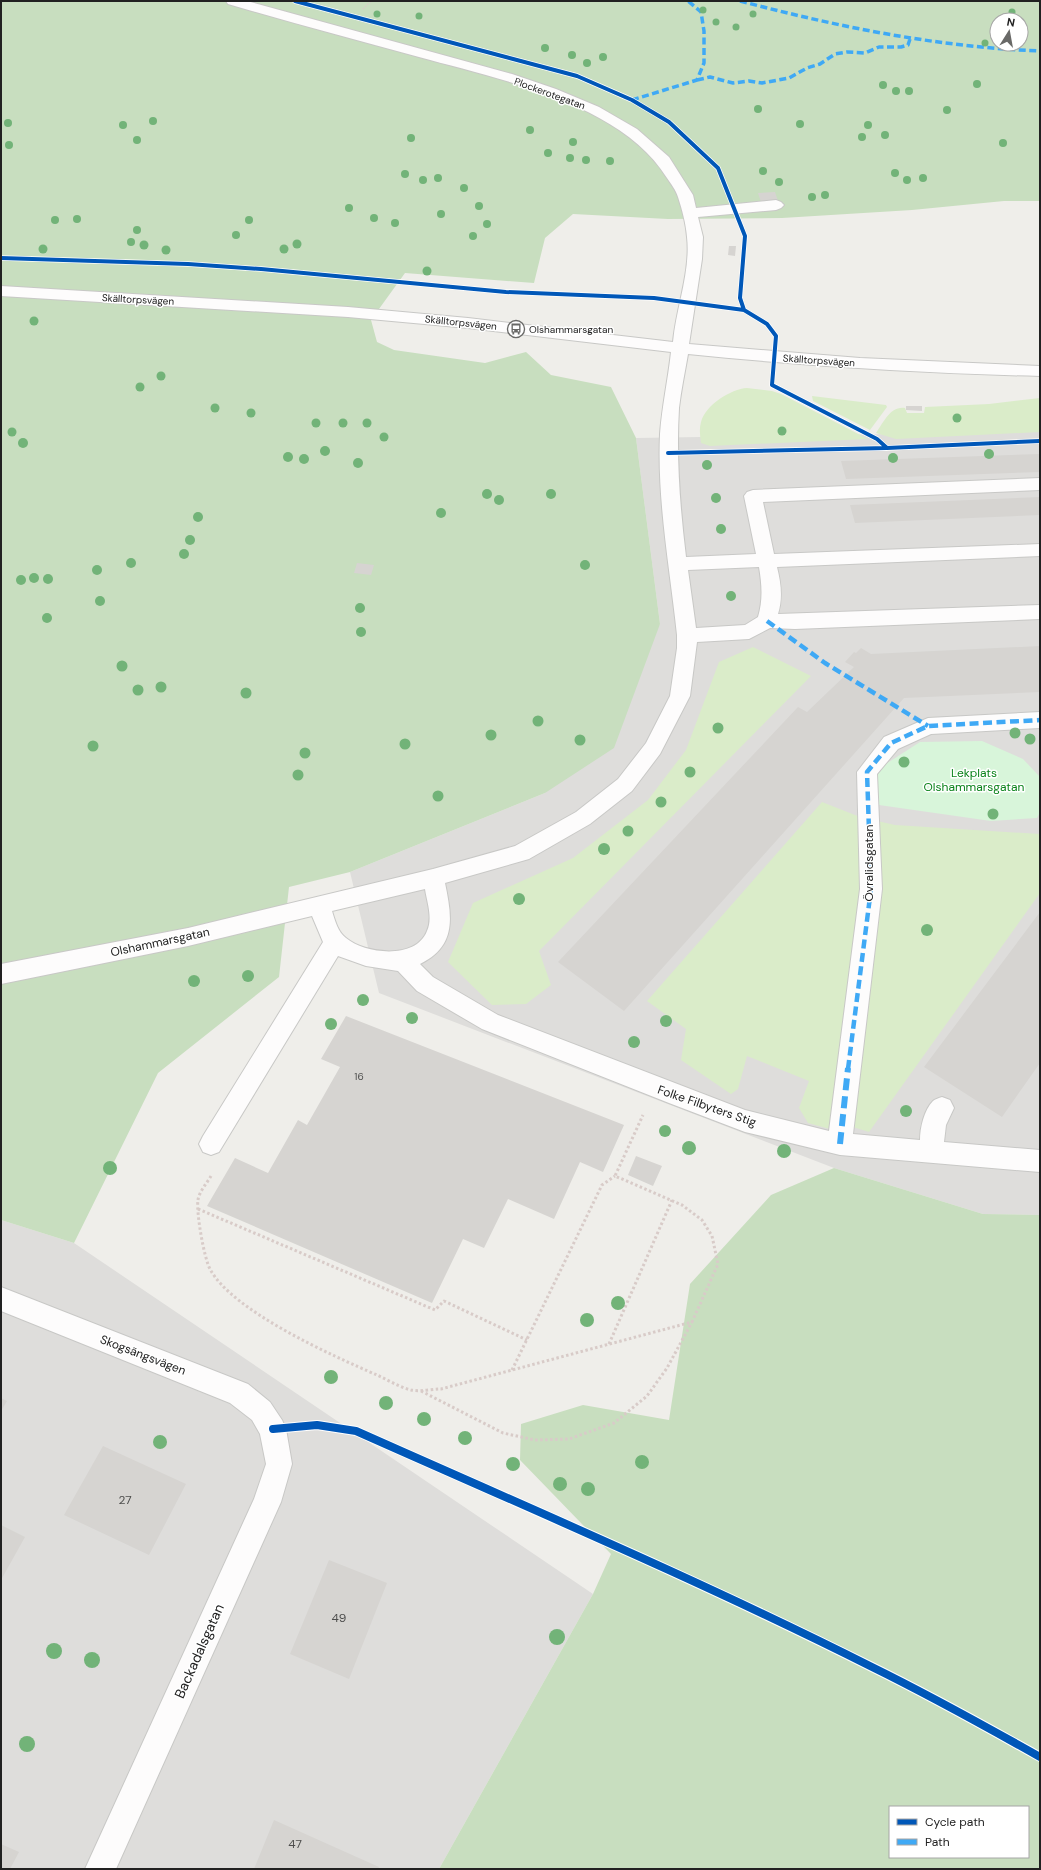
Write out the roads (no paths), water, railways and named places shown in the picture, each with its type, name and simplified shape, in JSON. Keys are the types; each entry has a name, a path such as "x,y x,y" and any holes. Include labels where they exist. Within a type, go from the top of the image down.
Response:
{"street":[{"name":"Plockerotegatan","path":"233,1 541,88 585,105 627,129 656,153 682,185 691,214 695,237 695,252 681,348"},
{"path":"691,214 776,205"},
{"name":"Skälltorpsvägen","path":"1,291 264,306 399,316 681,348 775,357 1040,371"},
{"name":"Olshammarsgatan","path":"1,974 188,937 433,878 521,853 583,818 625,785 653,748 680,696 687,648 687,635 668,453 671,406 681,348"},
{"path":"767,621 772,602 771,582 753,496 1040,484"},
{"path":"679,564 1040,550"},
{"path":"687,635 749,632 767,621 795,622 1040,612"},
{"name":"Övralidsgatan","path":"840,1144 871,889 867,772 890,743 928,726 1040,720"},
{"path":"318,905 335,942 345,951 368,957 403,961 421,954 438,933 440,916 433,878"},
{"path":"211,1144 335,942"},
{"name":"Folke Filbyters Stig","path":"403,961 425,984 490,1022 656,1088 744,1121 840,1144 1040,1162"},
{"path":"933,1152 931,1132 936,1118 942,1108"},
{"name":"Skogsängsvägen","path":"1,1299 239,1393 261,1411 273,1429"},
{"name":"Backadalsgatan","path":"100,1869 267,1502 279,1464 273,1429"}],"place":[{"name":"Olshammarsgatan","path":"516,329"}],"park label":[{"name":"Lekplats Olshammarsgatan","path":"974,780"}]}
